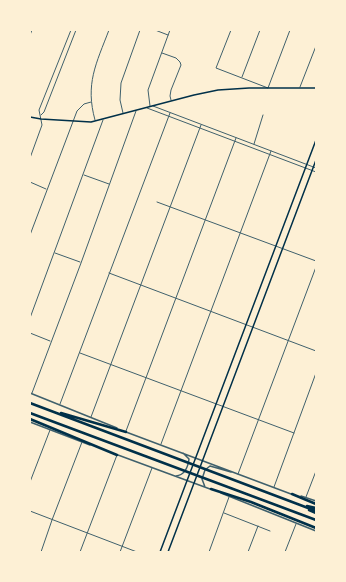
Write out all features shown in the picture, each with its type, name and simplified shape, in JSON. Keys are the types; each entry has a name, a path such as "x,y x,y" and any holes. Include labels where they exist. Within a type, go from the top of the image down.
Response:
{"highway":[{"path":"30,403 316,511"},
{"path":"41,407 126,432"},
{"path":"30,413 316,521"},
{"path":"30,421 117,455"},
{"path":"211,489 251,502 316,530"},
{"path":"292,494 316,502"}],"main road":[{"path":"30,117 73,121 95,121 218,90 316,88"},
{"path":"160,552 316,140"},
{"path":"168,552 282,248 312,171 315,167 316,160"}],"street":[{"path":"30,35 32,30"},
{"path":"30,158 42,125 40,110 71,30"},
{"path":"41,115 44,112 76,30"},
{"path":"95,121 91,102 90,86 95,67 109,30"},
{"path":"124,113 120,100 121,83 140,30"},
{"path":"155,30 168,35"},
{"path":"170,30 148,90 151,107 315,167"},
{"path":"231,30 216,68 268,88 290,30"},
{"path":"242,78 260,30"},
{"path":"300,88 316,46"},
{"path":"162,53 176,58 181,65 171,90 170,96 172,101"},
{"path":"30,235 73,121 79,108 84,104 91,102"},
{"path":"146,108 316,172"},
{"path":"136,111 81,263 31,394 202,461 316,502"},
{"path":"59,405 170,113"},
{"path":"253,144 264,116"},
{"path":"30,318 103,119"},
{"path":"91,417 201,125"},
{"path":"126,432 236,138"},
{"path":"161,445 271,151"},
{"path":"83,174 109,184"},
{"path":"30,182 47,189"},
{"path":"157,202 316,261"},
{"path":"54,253 81,263"},
{"path":"238,474 316,267"},
{"path":"109,272 316,351"},
{"path":"30,333 51,341"},
{"path":"79,352 294,433"},
{"path":"274,487 316,373"},
{"path":"30,421 50,430 211,489 316,530"},
{"path":"30,482 50,430"},
{"path":"41,552 82,442"},
{"path":"174,476 181,476 188,464 189,459 183,453"},
{"path":"80,552 117,455"},
{"path":"206,488 202,479 205,470 210,466 238,474"},
{"path":"120,552 152,468"},
{"path":"306,498 316,471"},
{"path":"208,552 229,497"},
{"path":"30,511 137,552"},
{"path":"223,513 270,531"},
{"path":"285,552 296,523"},
{"path":"248,552 258,526"}]}
